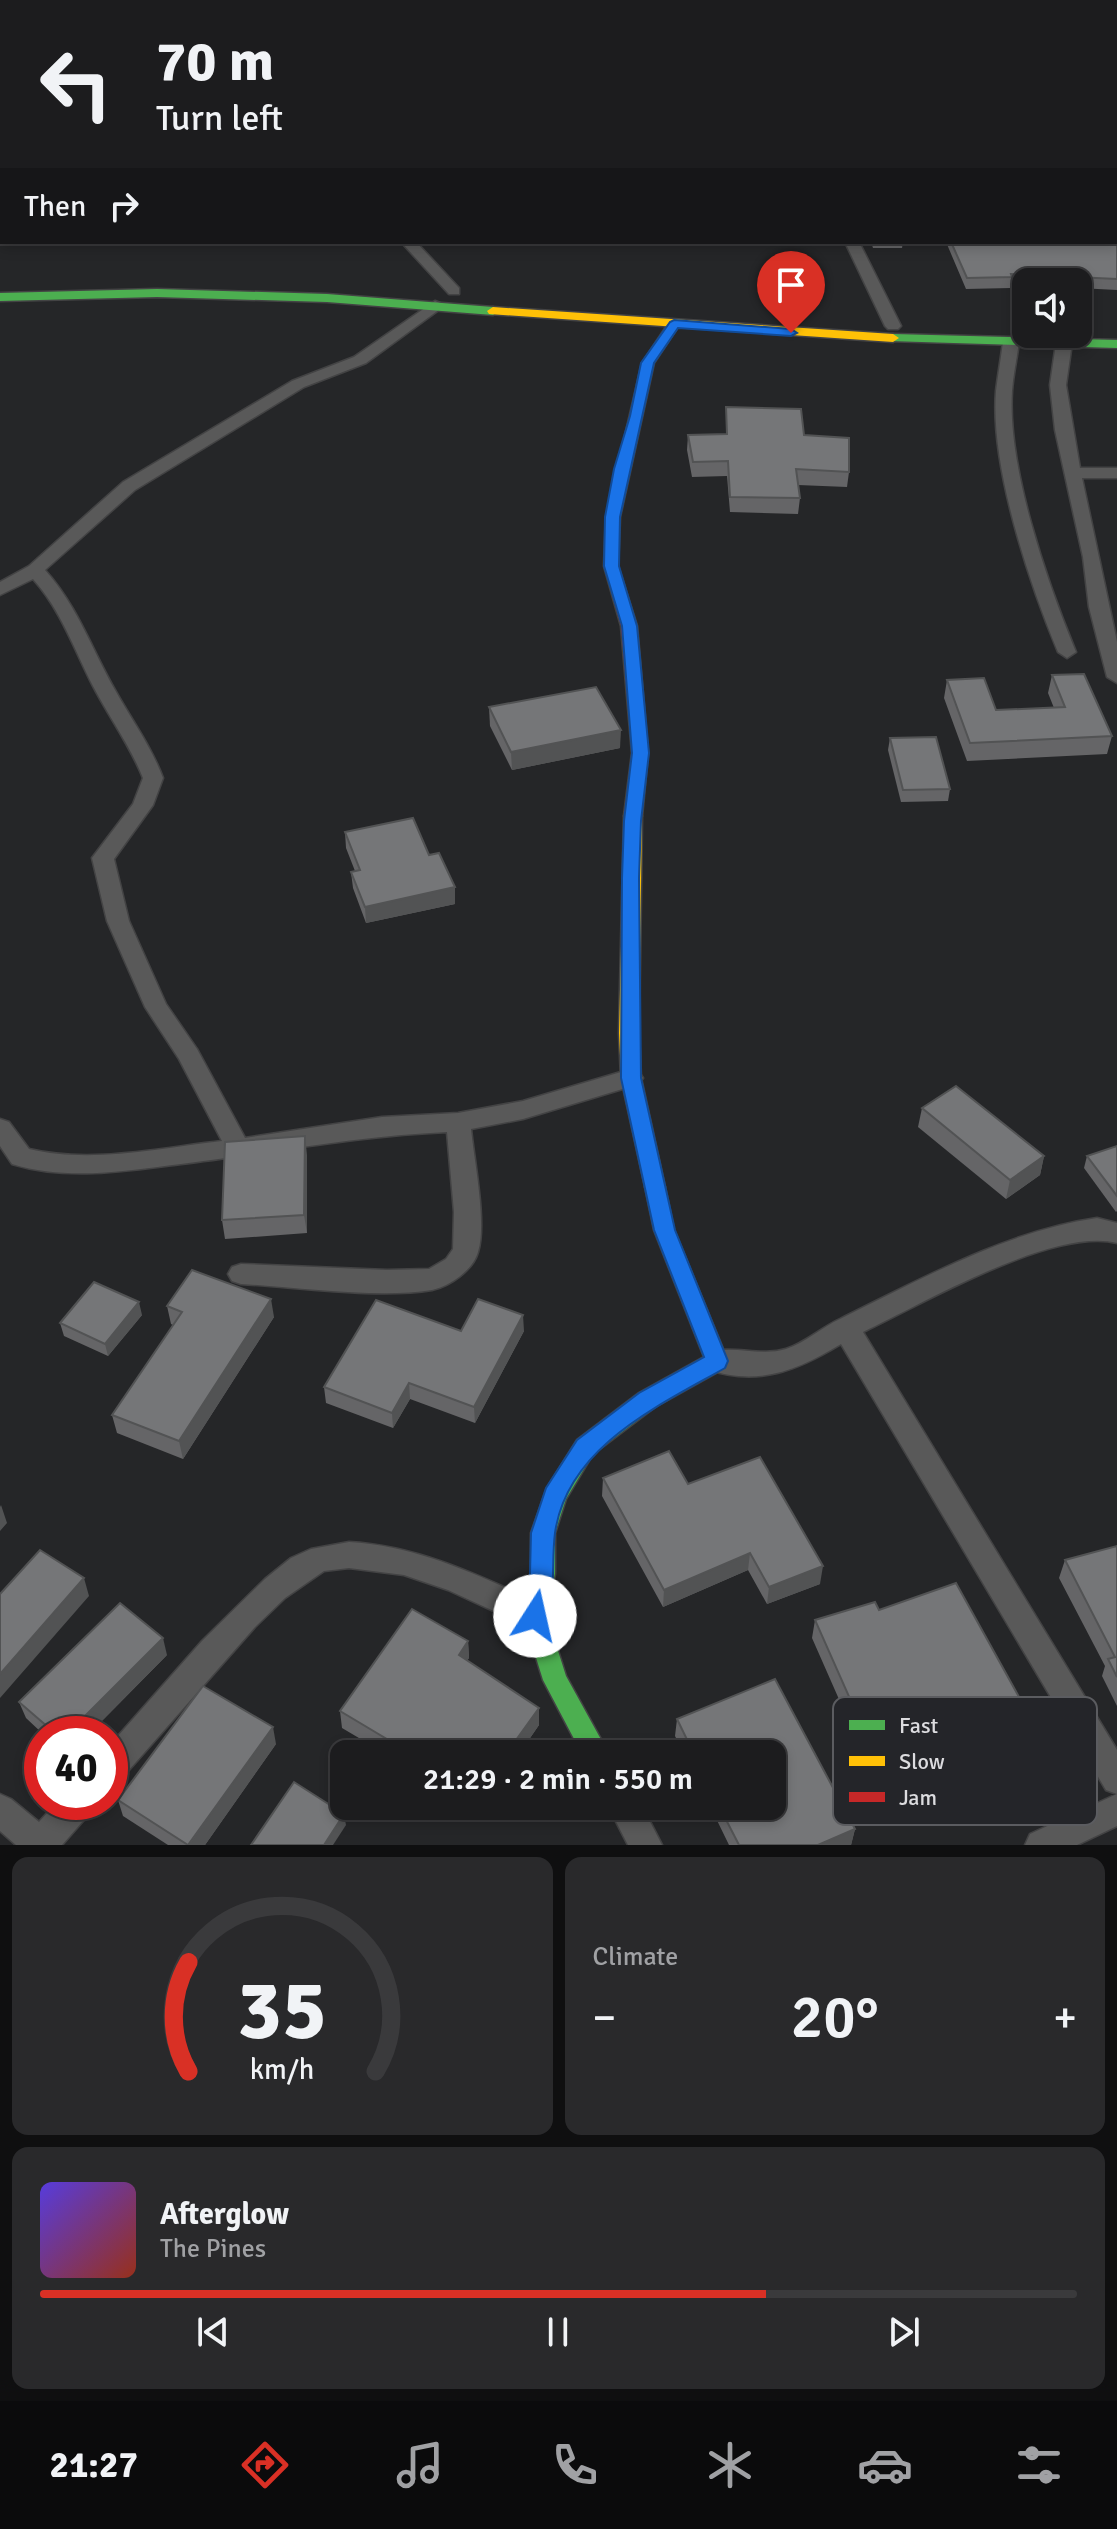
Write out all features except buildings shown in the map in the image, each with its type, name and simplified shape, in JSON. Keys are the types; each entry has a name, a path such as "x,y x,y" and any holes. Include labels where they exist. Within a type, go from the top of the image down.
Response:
{"main road":[{"path":"0,283 233,279 454,291 893,326 1012,326"},
{"path":"0,297 186,293 327,298 674,324 1011,342"},
{"path":"588,1740 555,1680 535,1616 543,1574 543,1533 555,1495 585,1447 647,1400 717,1361 664,1230 631,1078 631,864 640,753 629,626 611,566 613,517 648,363 674,324"},
{"path":"1092,327 1117,328"},
{"path":"1092,344 1117,344"}],"street":[{"path":"410,244 454,291"},
{"path":"853,244 893,326"},
{"path":"0,590 35,570 129,486 298,384 360,360 435,306"},
{"path":"1011,342 1004,393 1008,454 1040,588 1067,652"},
{"path":"1063,348 1058,385 1071,473 1108,608 1117,677"},
{"path":"1071,473 1117,473"},
{"path":"35,570 60,598 127,730 145,757 153,778 143,805 103,858 109,888 118,921 156,1007 189,1055 238,1148"},
{"path":"0,1128 21,1157 51,1164 104,1164 382,1126 458,1122 523,1110 631,1078"},
{"path":"241,1274 387,1281 433,1279 455,1266 466,1251 467,1212 458,1122"},
{"path":"717,1361 763,1365 795,1358 846,1328 1009,1251 1069,1232 1097,1228 1117,1233"},
{"path":"846,1328 1068,1697"},
{"path":"128,1748 265,1596 296,1569 318,1558 343,1555 388,1558 435,1571 535,1616"},
{"path":"1097,1746 1117,1779"},
{"path":"0,1810 40,1845 63,1820"},
{"path":"1097,1819 1117,1810"},
{"path":"632,1820 646,1845"},
{"path":"1041,1845 1084,1825"}],"traffic: fast":[{"path":"0,297 157,293 327,298 493,311"},
{"path":"893,338 1117,344"},
{"path":"588,1740 555,1680 535,1616 543,1574 543,1533 555,1495 585,1447 647,1400 717,1361 664,1230 655,1187"}],"traffic: slow":[{"path":"493,311 893,338"},
{"path":"633,816 631,1078 655,1187"}],"traffic: jam":[{"path":"633,816 640,753 629,626 611,566 613,517 648,363 674,324"}],"route":[{"path":"535,1616 543,1574 543,1533 555,1495 585,1447 647,1400 717,1361 664,1230 631,1078 631,878 640,753 636,678 629,626 611,566 613,517 621,469 637,416 648,363 674,324 791,333"}]}
